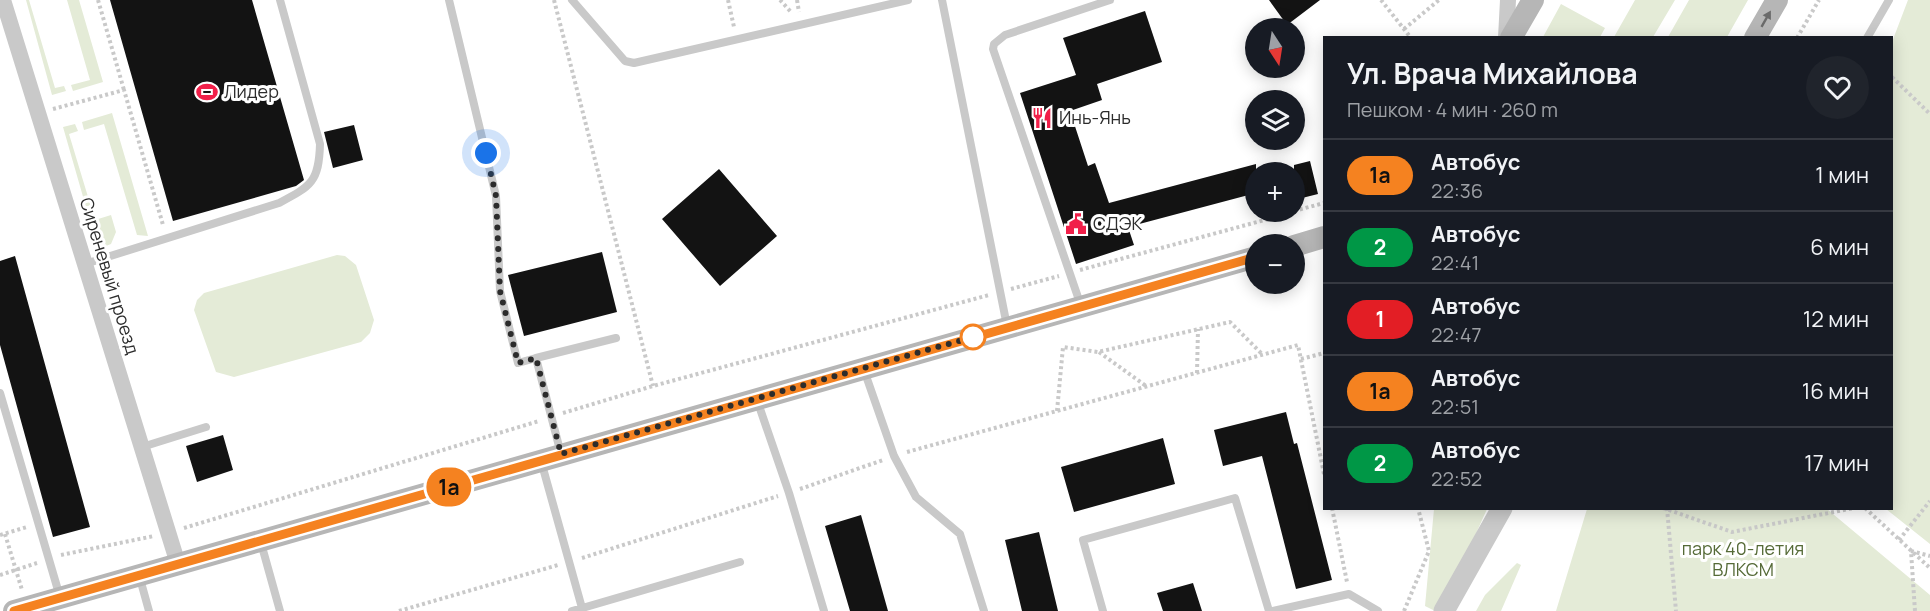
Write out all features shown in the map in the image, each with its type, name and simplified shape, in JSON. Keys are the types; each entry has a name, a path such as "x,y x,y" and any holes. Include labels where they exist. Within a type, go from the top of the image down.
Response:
{"main road":[{"path":"1512,36 1533,0"},
{"path":"1756,36 1777,0"},
{"path":"1305,243 1323,237"},
{"path":"14,611 1245,260"}],"street":[{"name":"Сиреневый проезд","path":"3,0 178,564"},
{"path":"1506,36 1508,0"},
{"path":"1444,611 1501,510"}],"lane":[{"path":"85,264 167,236 279,203 306,188 319,169 320,144 280,0"},
{"path":"449,0 496,196 500,291 518,363 616,338"},
{"path":"572,0 625,61 634,63 908,0"},
{"path":"942,0 1008,328"},
{"path":"1082,307 995,56 994,44 1005,35 1110,0"},
{"path":"1868,36 1889,0"},
{"path":"536,358 551,417 551,458 569,562 582,608"},
{"path":"863,369 894,456 916,497 960,534 984,611"},
{"path":"0,393 61,598"},
{"path":"757,399 789,493 824,611"},
{"path":"142,447 206,428"},
{"path":"1103,611 1083,540 1235,498 1271,611 1349,594 1378,611"},
{"path":"261,540 280,611"},
{"path":"572,611 740,562"},
{"path":"139,575 149,611"}],"path":[{"path":"98,0 167,236"},
{"path":"554,0 653,386"},
{"path":"728,0 737,39"},
{"path":"1382,0 1409,36"},
{"path":"1404,29 1439,0"},
{"path":"1798,36 1820,0"},
{"path":"1893,78 1930,114"},
{"path":"38,114 124,90"},
{"path":"1305,208 1323,203"},
{"path":"0,574 49,558 169,532 653,386 1254,222"},
{"path":"1057,411 1063,347 1098,352 1230,322 1263,355"},
{"path":"1197,373 1198,329"},
{"path":"399,611 569,562 789,493 894,456 1298,345 1323,469"},
{"path":"1098,352 1147,387"},
{"path":"1301,359 1323,353"},
{"path":"1899,540 1930,501"},
{"path":"1332,510 1349,594"},
{"path":"1404,611 1429,551 1419,510"},
{"path":"1666,510 1676,611"},
{"path":"1669,510 1732,532 1844,510"},
{"path":"1867,510 1930,568"},
{"path":"17,570 3,534 39,524"},
{"path":"1911,551 1930,556"},
{"path":"1911,551 1915,611"}],"green space":[{"path":"26,0 29,0 55,88 64,86 66,91 52,95"},
{"path":"67,0 79,0 103,82 73,91 71,85 90,80"},
{"path":"1635,0 1675,0 1654,36 1615,36"},
{"path":"1689,0 1748,0 1728,36 1669,36"},
{"path":"1908,0 1930,0 1930,544 1887,510 1893,510 1893,39"},
{"path":"1561,4 1605,28 1601,36 1544,36"},
{"path":"112,113 148,236 137,235 104,124 84,130 82,122"},
{"path":"75,124 78,131 69,134 95,220 111,215 116,232 111,244 98,249 63,127"},
{"path":"337,255 345,256 356,265 374,320 370,333 361,342 234,377 216,372 194,310 197,300 204,293"},
{"path":"1434,510 1487,510 1443,607 1435,611 1425,606"},
{"name":"парк 40-летия ВЛКСМ","path":"1587,510 1828,510 1930,595 1930,611 1556,611"},
{"path":"1517,563 1521,565 1501,611 1476,611 1485,595"}],"building":[{"name":"Лидер","path":"110,0 252,0 304,180 296,186 173,221"},
{"path":"1269,0 1320,0 1296,18 1282,18"},
{"path":"1145,11 1162,62 1097,84 1102,100 1070,111 1088,166 1095,163 1109,203 1245,167 1245,196 1128,227 1134,245 1076,264 1020,93 1076,75 1063,38"},
{"path":"354,125 363,160 333,168 324,132"},
{"path":"1310,161 1318,194 1305,197 1305,162"},
{"path":"719,169 777,236 720,286 662,219"},
{"path":"602,252 617,312 524,336 508,275"},
{"path":"15,256 90,527 53,537 0,345 0,261"},
{"path":"1286,412 1294,444 1297,443 1332,580 1296,589 1262,456 1223,466 1214,430"},
{"path":"223,435 233,470 197,482 186,446"},
{"path":"1163,438 1175,484 1074,512 1061,467"},
{"path":"861,515 888,611 850,611 825,526"},
{"path":"1039,532 1058,611 1022,611 1005,540"},
{"path":"1193,583 1202,611 1163,611 1157,593"}],"bus line":[{"name":"1а","path":"14,611 1245,260"}],"place":[{"name":"Лидер","path":"207,92"},
{"name":"Инь-Янь","path":"1042,118"},
{"name":"СДЭК","path":"1076,224"}],"route":[{"path":"486,153 496,196 500,291 518,363 536,358 561,454 975,337 973,337"}]}
